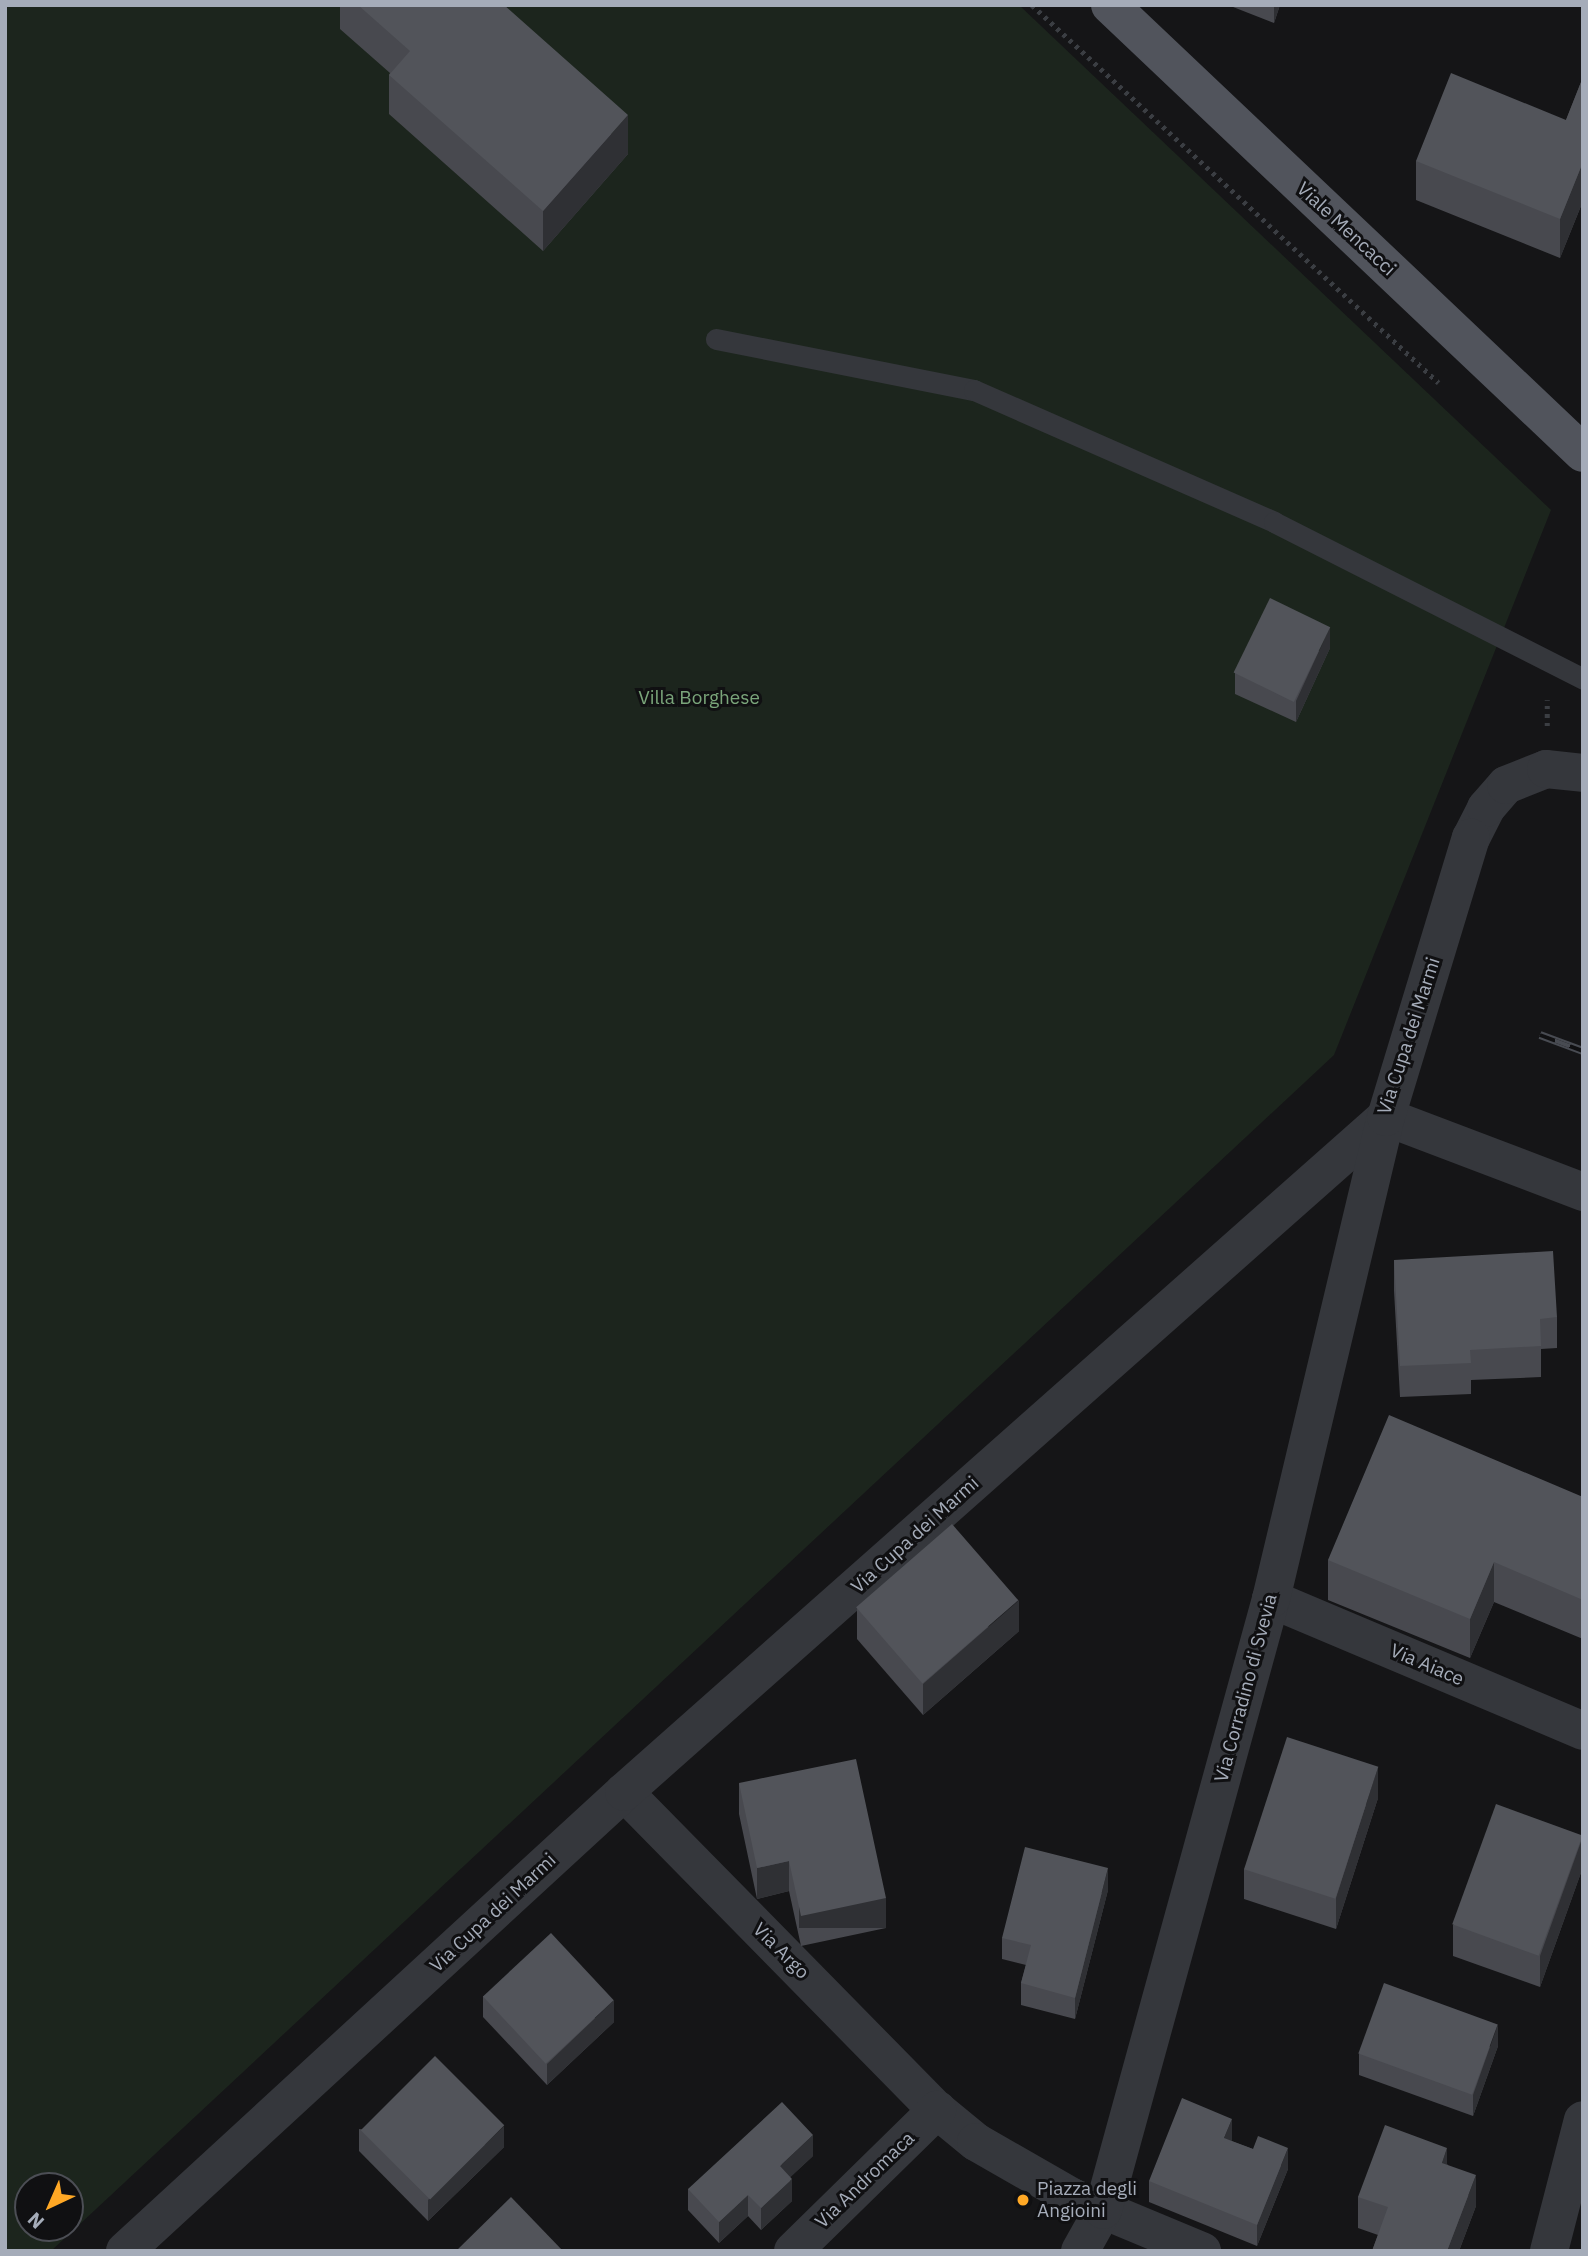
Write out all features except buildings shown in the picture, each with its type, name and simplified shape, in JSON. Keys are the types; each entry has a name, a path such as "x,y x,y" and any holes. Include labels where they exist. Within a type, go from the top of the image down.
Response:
{"main road":[{"name":"Viale Mencacci","path":"1110,5 1583,453"}],"street":[{"name":"Via Cupa dei Marmi","path":"125,2251 624,1792 1386,1117 1471,838 1486,808 1506,786 1565,771"},
{"path":"1386,1117 1583,1192"},
{"name":"Via Corradino di Svevia","path":"1080,2251 1103,2210 1271,1600 1386,1117"},
{"name":"Via Aiace","path":"1271,1600 1583,1731"},
{"name":"Via Argo","path":"624,1792 937,2110"},
{"path":"937,2110 976,2142 1013,2165 1103,2210 1202,2251"},
{"name":"Via Andromaca","path":"793,2251 937,2110"},
{"path":"1549,2251 1574,2184 1583,2120"}],"lane":[{"path":"716,339 974,390 1274,522 1583,679"}],"path":[{"path":"1032,5 1445,388"},
{"path":"1547,661 1565,771"}],"green space":[{"name":"Villa Borghese","path":"5,5 1019,5 1551,510 1334,1055 84,2220 84,2172 14,2172 14,2242 61,2242 51,2251 5,2251"}],"railway":[{"path":"1540,1035 1583,1051"}],"place":[{"name":"Piazza degli Angioini","path":"1023,2200"}]}
